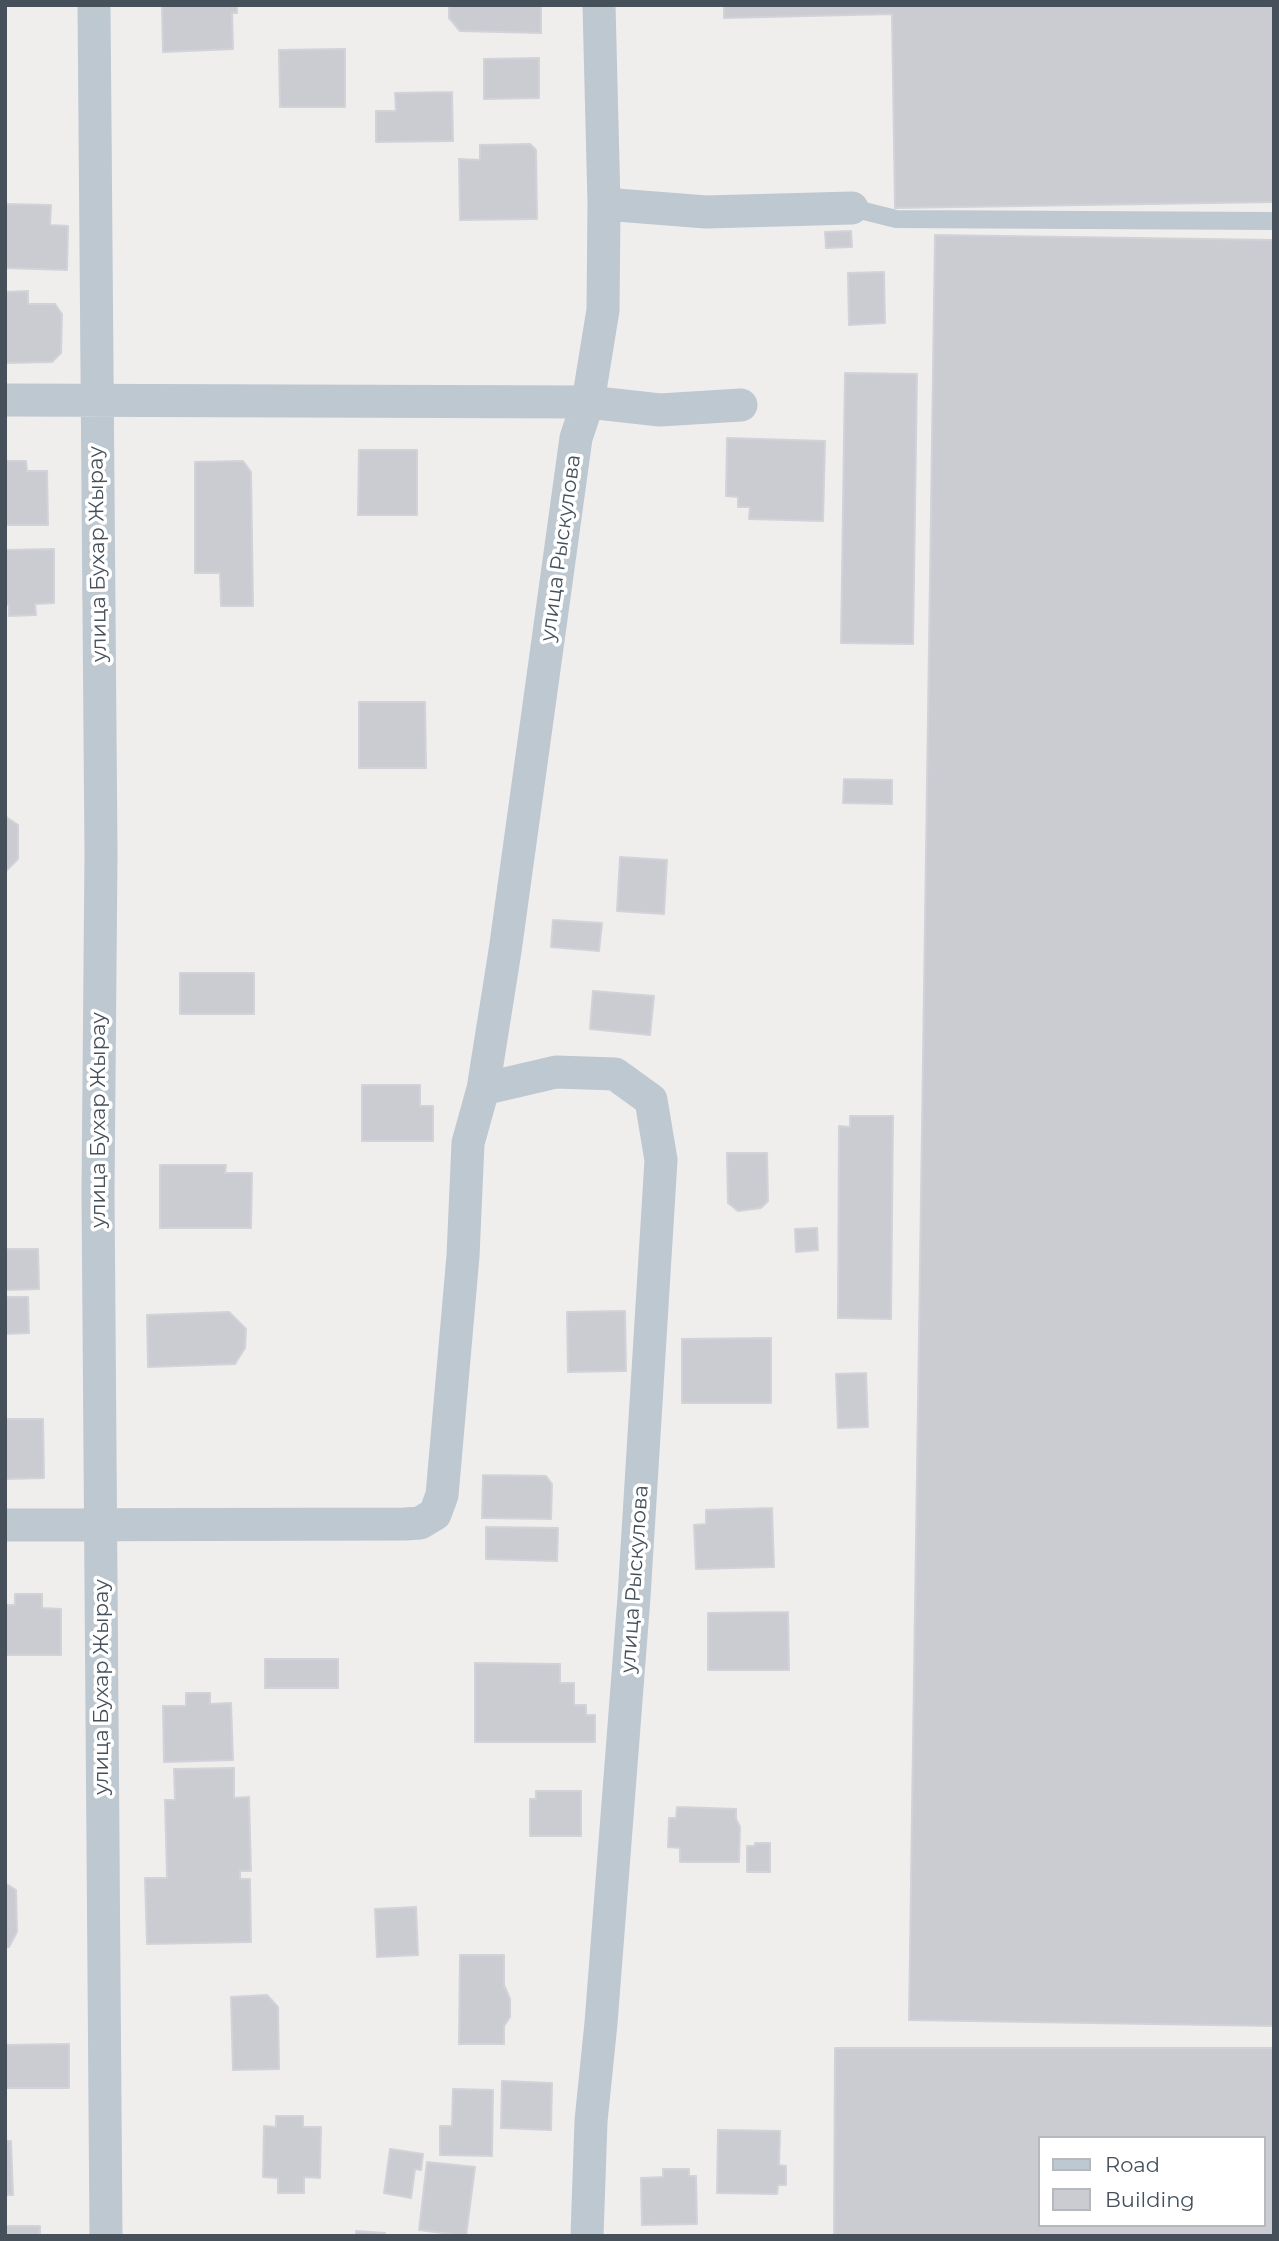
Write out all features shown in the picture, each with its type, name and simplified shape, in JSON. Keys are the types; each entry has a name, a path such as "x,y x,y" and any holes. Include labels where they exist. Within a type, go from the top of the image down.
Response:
{"street":[{"name":"улица Бухар Жырау","path":"94,5 101,839 100,1526 106,2236"},
{"name":"улица Рыскулова","path":"100,1526 421,1523 435,1514 442,1495 463,1256 468,1143 483,1089 505,951 576,438 588,402 603,310 604,204 599,5"},
{"path":"604,204 706,212 852,208"},
{"path":"5,400 588,402 660,410 741,405"},
{"name":"улица Рыскулова","path":"483,1089 556,1072 615,1074 651,1100 661,1160 634,1597 591,2121 587,2236"},
{"path":"5,1525 100,1526"}],"lane":[{"path":"852,208 896,219 1274,221"}],"building":[{"path":"162,5 237,5 237,13 232,13 233,49 163,52"},
{"path":"449,5 541,5 541,33 460,31 449,18"},
{"path":"724,5 1274,5 1274,202 895,208 892,14 724,18"},
{"path":"345,49 345,107 280,107 279,50"},
{"path":"539,58 539,98 484,99 484,59"},
{"path":"452,92 453,141 376,142 376,111 396,111 395,93"},
{"path":"530,144 536,150 537,219 460,220 459,159 480,160 480,145"},
{"path":"5,204 51,205 50,225 68,226 67,270 5,268"},
{"path":"851,231 852,247 826,248 825,232"},
{"path":"935,235 1274,240 1274,2026 909,2020"},
{"path":"884,272 885,323 849,325 848,273"},
{"path":"28,291 28,304 55,304 62,314 61,353 52,362 5,363 5,292"},
{"path":"845,373 917,374 913,644 841,643"},
{"path":"727,438 825,441 823,521 749,519 750,507 738,507 738,497 726,496"},
{"path":"359,450 417,450 417,515 358,515"},
{"path":"5,461 26,461 27,471 47,471 48,525 5,525"},
{"path":"243,461 251,472 253,606 221,606 220,573 195,573 195,462"},
{"path":"54,549 54,603 35,604 36,615 9,616 9,605 5,605 5,550"},
{"path":"359,702 425,702 426,768 359,768"},
{"path":"844,779 892,780 892,804 843,803"},
{"path":"5,816 18,825 18,859 5,872"},
{"path":"620,857 667,860 664,914 617,911"},
{"path":"553,920 602,923 599,951 551,947"},
{"path":"180,973 254,973 254,1014 180,1014"},
{"path":"593,991 654,996 650,1035 590,1029"},
{"path":"362,1085 420,1085 420,1106 433,1106 433,1141 362,1141"},
{"path":"850,1116 893,1116 891,1319 838,1318 839,1126 850,1127"},
{"path":"727,1153 767,1153 768,1201 761,1208 738,1211 728,1203"},
{"path":"160,1165 226,1165 225,1173 252,1173 251,1228 160,1228"},
{"path":"817,1228 818,1250 796,1252 795,1229"},
{"path":"5,1249 38,1249 39,1289 5,1290"},
{"path":"5,1297 28,1297 29,1333 5,1334"},
{"path":"625,1311 626,1371 568,1372 567,1312"},
{"path":"229,1312 246,1329 245,1348 235,1364 148,1367 147,1315"},
{"path":"771,1338 771,1403 682,1403 682,1339"},
{"path":"866,1373 868,1427 838,1428 836,1374"},
{"path":"5,1419 43,1419 44,1478 5,1479"},
{"path":"483,1475 546,1476 552,1484 551,1519 482,1518"},
{"path":"772,1508 774,1567 696,1569 694,1525 706,1524 706,1510"},
{"path":"486,1527 558,1528 557,1561 486,1559"},
{"path":"15,1594 42,1594 42,1608 61,1609 61,1655 5,1655 5,1605 15,1605"},
{"path":"788,1612 789,1670 708,1670 708,1613"},
{"path":"265,1659 338,1659 338,1688 265,1688"},
{"path":"475,1663 560,1664 560,1683 574,1683 574,1705 586,1705 586,1715 595,1715 595,1742 475,1742"},
{"path":"186,1693 210,1693 210,1704 231,1703 233,1760 164,1762 163,1706 186,1706"},
{"path":"234,1768 234,1798 249,1797 251,1871 240,1871 240,1879 250,1879 251,1942 147,1944 145,1878 167,1878 165,1800 175,1800 174,1769"},
{"path":"536,1791 581,1791 581,1836 530,1836 530,1799 536,1799"},
{"path":"677,1807 736,1809 736,1819 740,1827 739,1862 680,1862 680,1848 668,1847 669,1818 676,1818"},
{"path":"755,1843 770,1843 770,1872 747,1872 747,1846 755,1846"},
{"path":"5,1883 16,1890 17,1932 9,1947 5,1947"},
{"path":"416,1907 418,1955 377,1957 375,1909"},
{"path":"460,1955 504,1955 504,1985 510,1999 510,2017 504,2026 504,2044 459,2044"},
{"path":"267,1995 278,2007 279,2069 233,2070 231,1997"},
{"path":"69,2044 69,2088 5,2088 5,2045"},
{"path":"835,2048 1274,2048 1274,2236 834,2236"},
{"path":"502,2081 552,2083 551,2130 501,2128"},
{"path":"453,2089 493,2090 492,2156 440,2155 440,2126 452,2126"},
{"path":"276,2116 303,2116 303,2127 321,2127 320,2178 304,2177 304,2193 278,2193 278,2178 263,2177 264,2126 276,2127"},
{"path":"718,2130 780,2131 779,2165 786,2166 786,2185 778,2185 777,2194 717,2193"},
{"path":"5,2141 11,2141 13,2195 5,2195"},
{"path":"390,2149 423,2154 421,2170 415,2169 411,2198 384,2193"},
{"path":"427,2162 475,2167 466,2236 419,2230"},
{"path":"663,2169 689,2169 689,2176 696,2176 697,2224 642,2225 641,2178 663,2177"},
{"path":"5,2226 40,2226 40,2236 5,2236"},
{"path":"356,2231 385,2233 385,2236 356,2236"}]}
